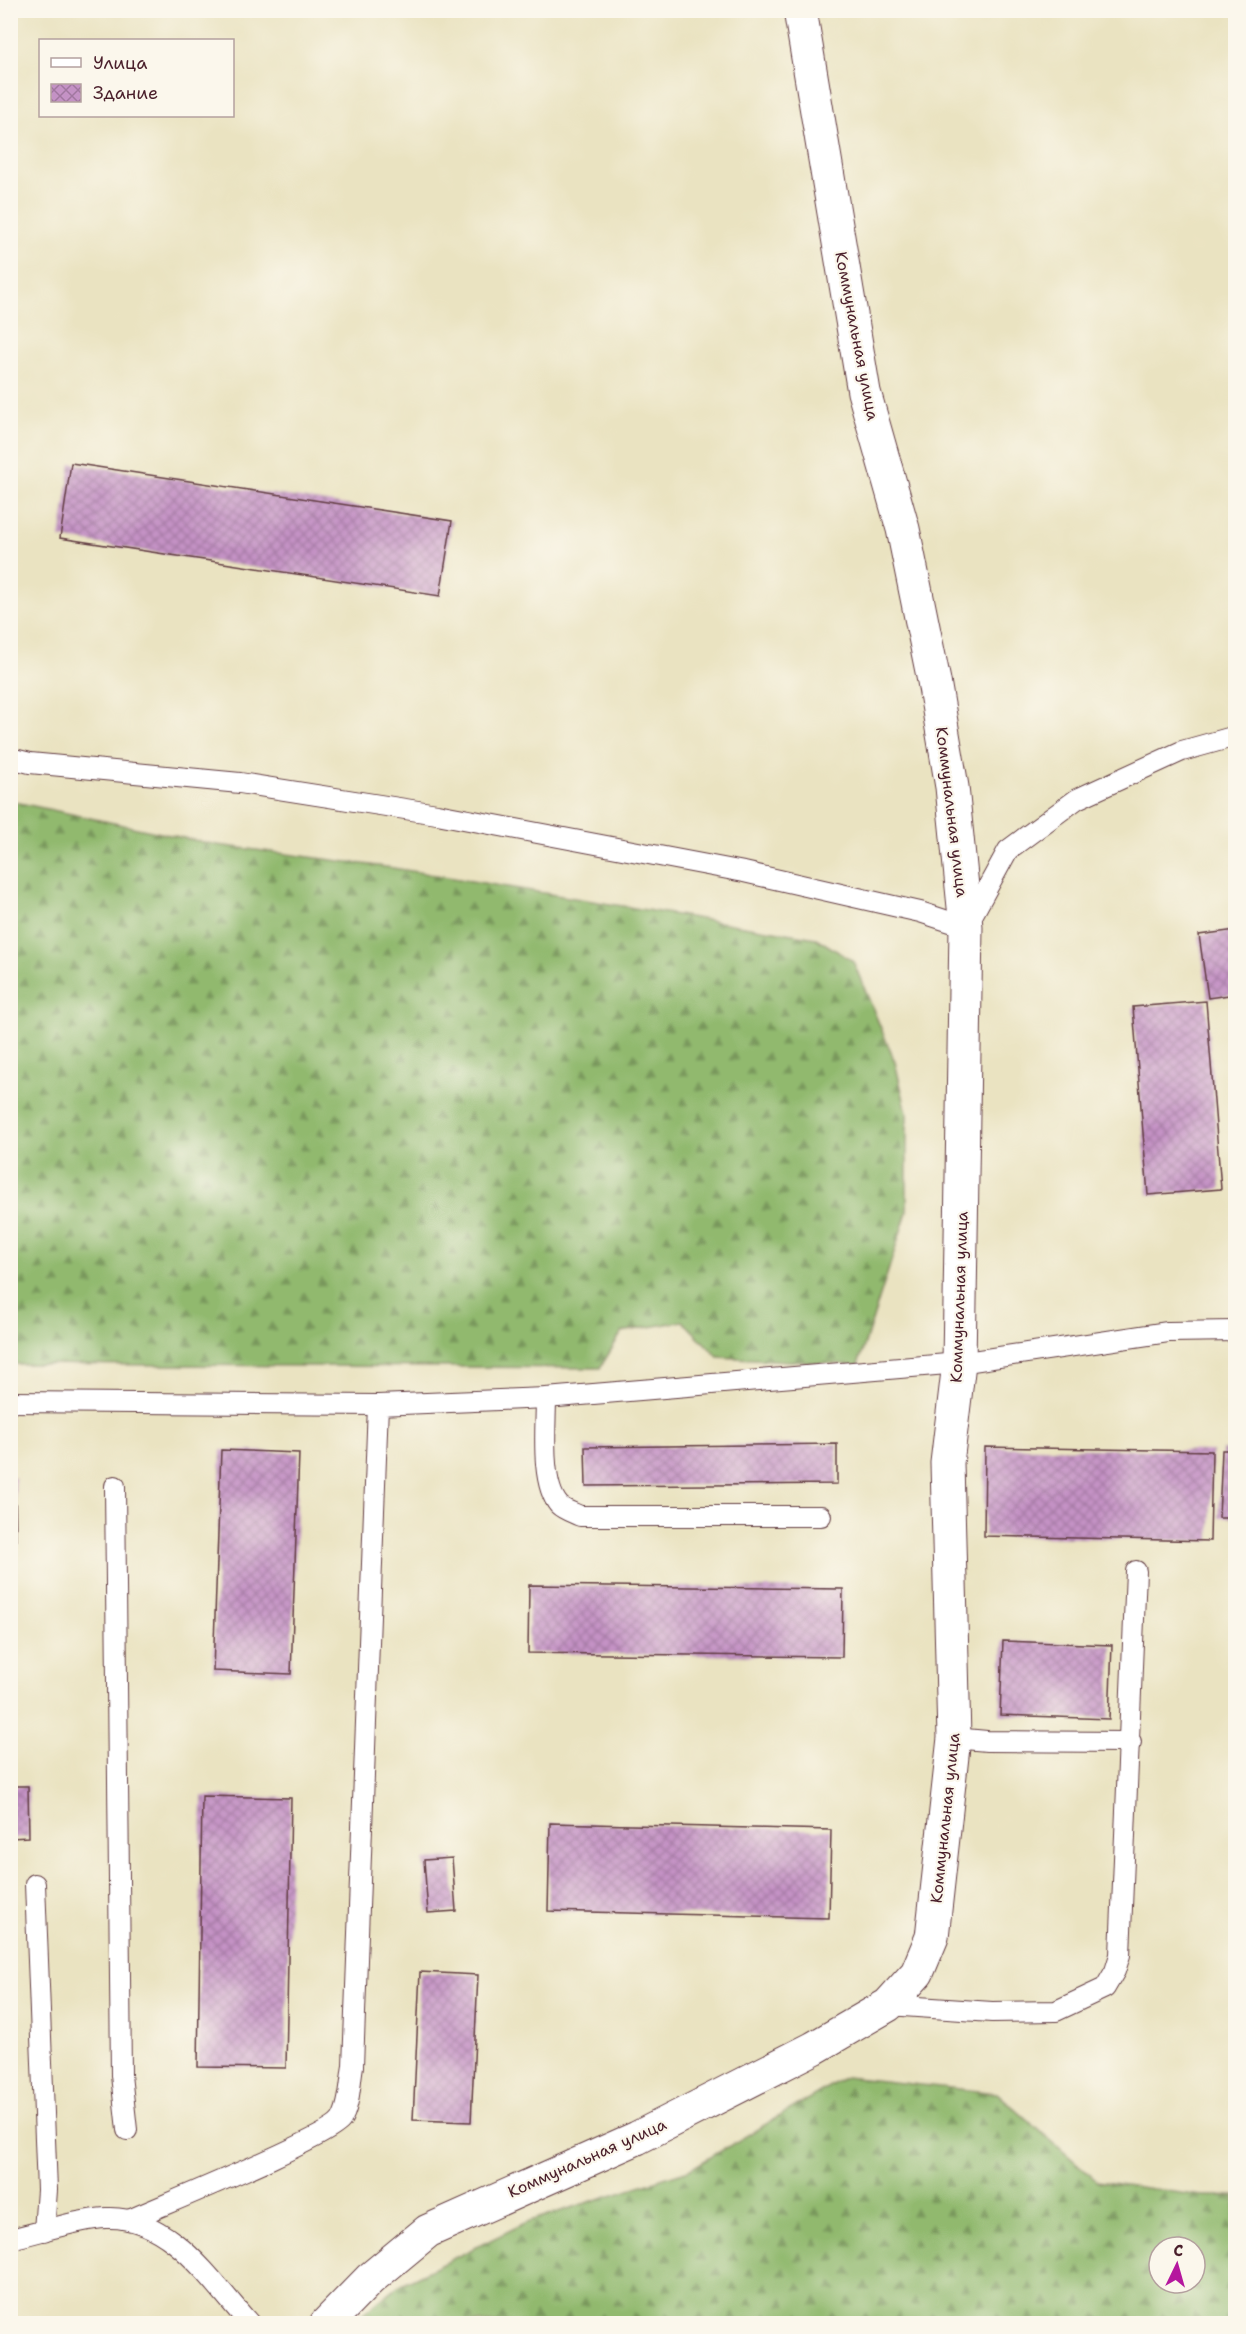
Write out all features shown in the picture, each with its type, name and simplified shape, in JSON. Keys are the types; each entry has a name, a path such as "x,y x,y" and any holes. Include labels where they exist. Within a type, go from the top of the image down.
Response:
{"street":[{"name":"Коммунальная улица","path":"326,2324 370,2279 428,2231 637,2138 814,2048 888,2005 917,1973 932,1937 954,1738 946,1463 959,1363 966,927 952,787 934,681 903,529 864,392 800,10"}],"lane":[{"path":"10,759 30,763 240,783 437,814 744,872 920,912 966,927 1008,850 1077,799 1182,751 1236,736"},
{"path":"10,1401 378,1405 546,1398 959,1363 1168,1332 1236,1331"},
{"path":"546,1398 549,1489 560,1506 580,1516 821,1516"},
{"path":"129,2220 304,2143 333,2127 341,2120 345,2109 353,2066 378,1405"},
{"path":"115,1486 121,2075 127,2130"},
{"path":"888,2005 992,2012 1056,2011 1105,1988 1115,1971 1120,1955 1131,1742 1136,1571"},
{"path":"954,1738 1131,1742"},
{"path":"35,1884 47,2190 44,2231"},
{"path":"10,2239 105,2217 129,2220 156,2228 177,2244 250,2324"}],"green space":[{"path":"10,801 217,845 393,868 816,938 853,961 895,1062 907,1113 907,1212 858,1365 718,1357 683,1321 622,1332 600,1368 11,1364"},
{"path":"845,2077 997,2093 1097,2181 1202,2196 1235,2196 1235,2323 352,2323 398,2286 527,2222 689,2170"}],"building":[{"path":"71,463 452,521 440,596 60,538"},
{"path":"1236,930 1236,994 1208,998 1199,935"},
{"path":"1206,1001 1221,1189 1148,1195 1133,1007"},
{"path":"837,1444 837,1484 586,1486 585,1447"},
{"path":"985,1447 1212,1451 1210,1541 984,1536"},
{"path":"221,1450 299,1453 291,1674 213,1671"},
{"path":"1222,1450 1236,1450 1236,1518 1219,1518"},
{"path":"10,1477 15,1477 16,1551 10,1551"},
{"path":"529,1585 843,1589 842,1657 528,1653"},
{"path":"1003,1641 1112,1645 1109,1719 1000,1715"},
{"path":"10,1786 28,1786 29,1837 10,1838"},
{"path":"202,1796 291,1798 286,2068 198,2067"},
{"path":"550,1823 831,1830 829,1918 548,1911"},
{"path":"452,1858 456,1911 428,1913 424,1860"},
{"path":"420,1972 478,1975 471,2122 413,2120"}]}
